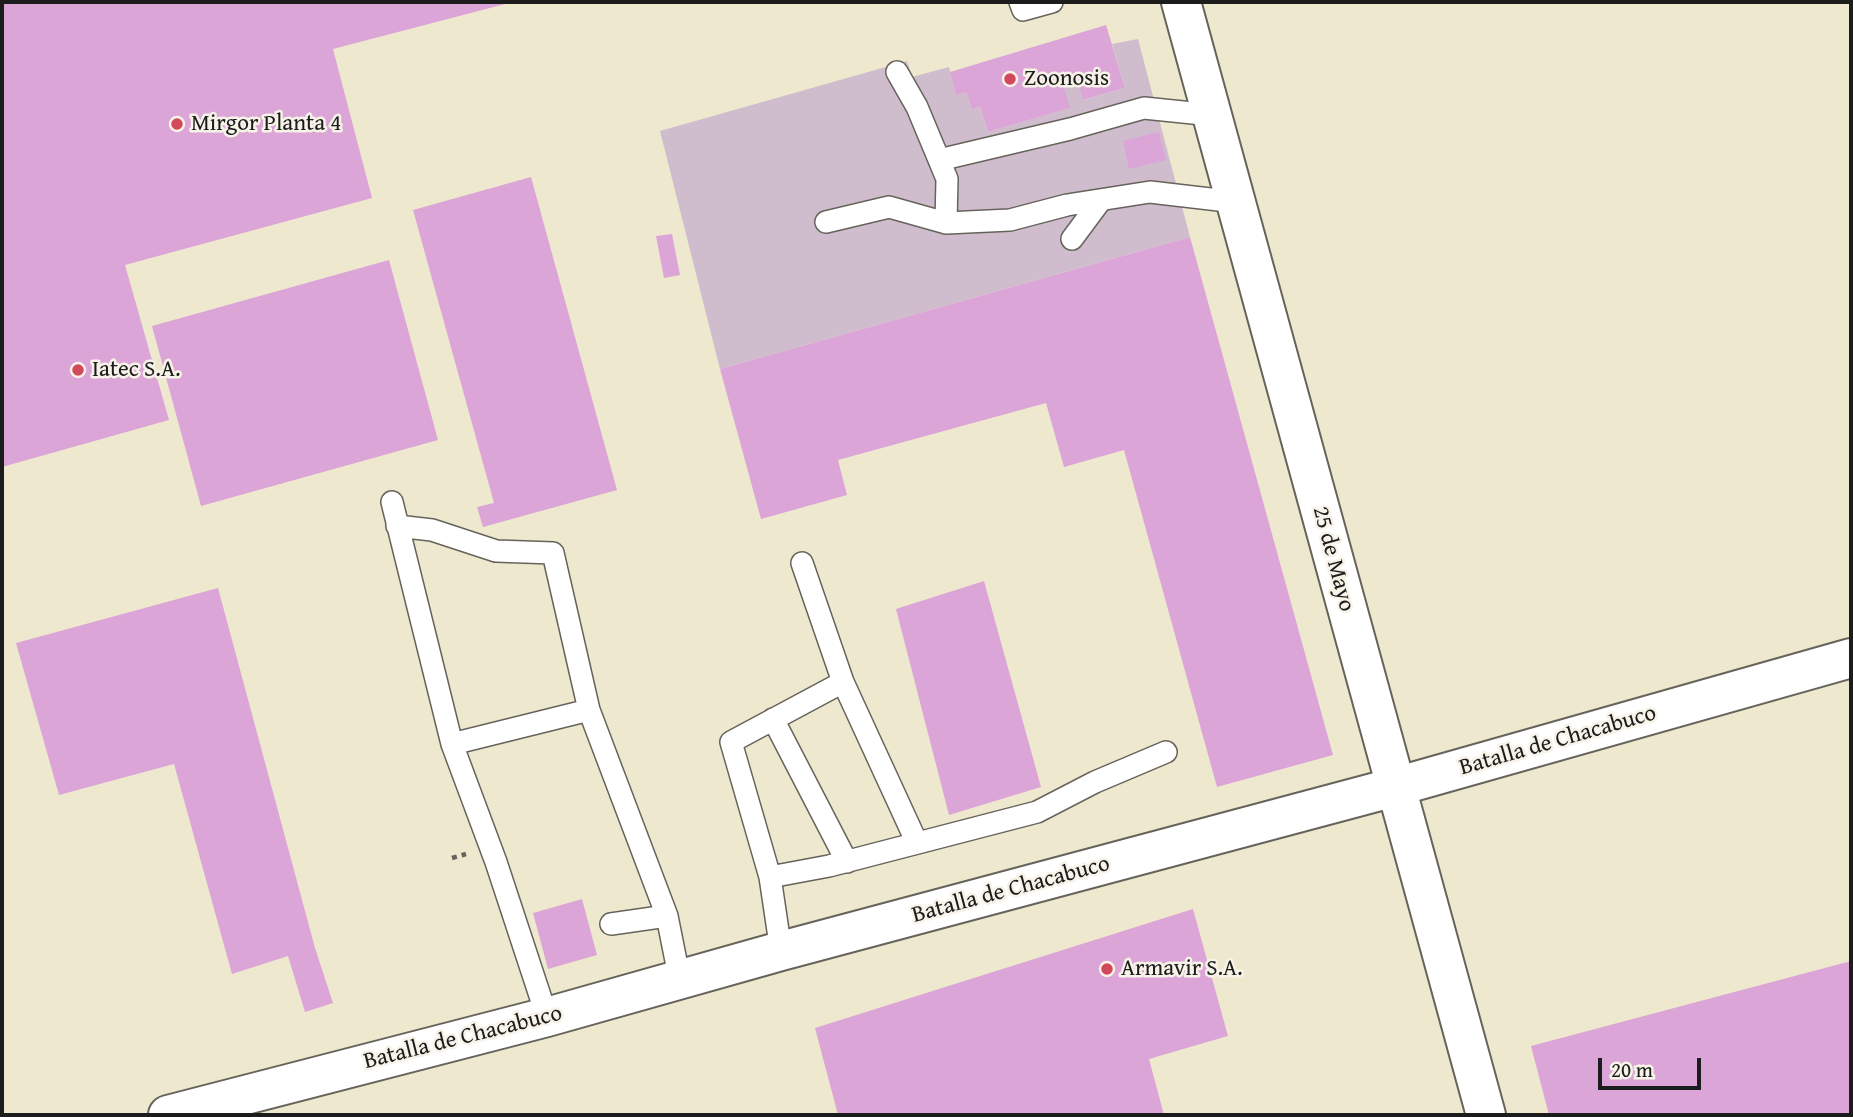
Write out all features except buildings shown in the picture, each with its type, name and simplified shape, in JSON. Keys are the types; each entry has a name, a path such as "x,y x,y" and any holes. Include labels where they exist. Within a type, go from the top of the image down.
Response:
{"street":[{"name":"25 de Mayo","path":"1181,2 1486,1115"},
{"name":"Batalla de Chacabuco","path":"168,1115 680,981 781,951 1395,787 1851,659"}],"lane":[{"path":"1020,2 1023,10 1052,2"},
{"path":"897,72 917,107 947,179 946,223"},
{"path":"939,160 1070,129 1144,107 1212,115"},
{"path":"826,222 889,207 946,223 1010,220 1068,205 1150,192 1236,202"},
{"path":"1072,239 1101,200"},
{"path":"392,502 452,744 496,862 547,1017"},
{"path":"397,526 432,530 496,551 554,553 589,710 667,916 680,981"},
{"path":"802,563 842,682 917,843"},
{"path":"781,951 770,877 731,742 842,682"},
{"path":"452,744 589,710"},
{"path":"773,719 847,862"},
{"path":"770,877 847,862 1037,812 1095,782 1166,752"},
{"path":"611,924 667,916"}],"shaded area":[{"path":"1138,39 1190,237 720,369 660,131 907,61 912,77 949,67 956,94 966,92 972,110 980,107 988,132 1069,108 1062,81 1076,76 1084,100 1125,88 1112,44"}],"place":[{"name":"Zoonosis","path":"1010,79"},
{"name":"Mirgor Planta 4","path":"177,124"},
{"name":"Iatec S.A.","path":"78,370"},
{"name":"Armavir S.A.","path":"1107,969"}]}
